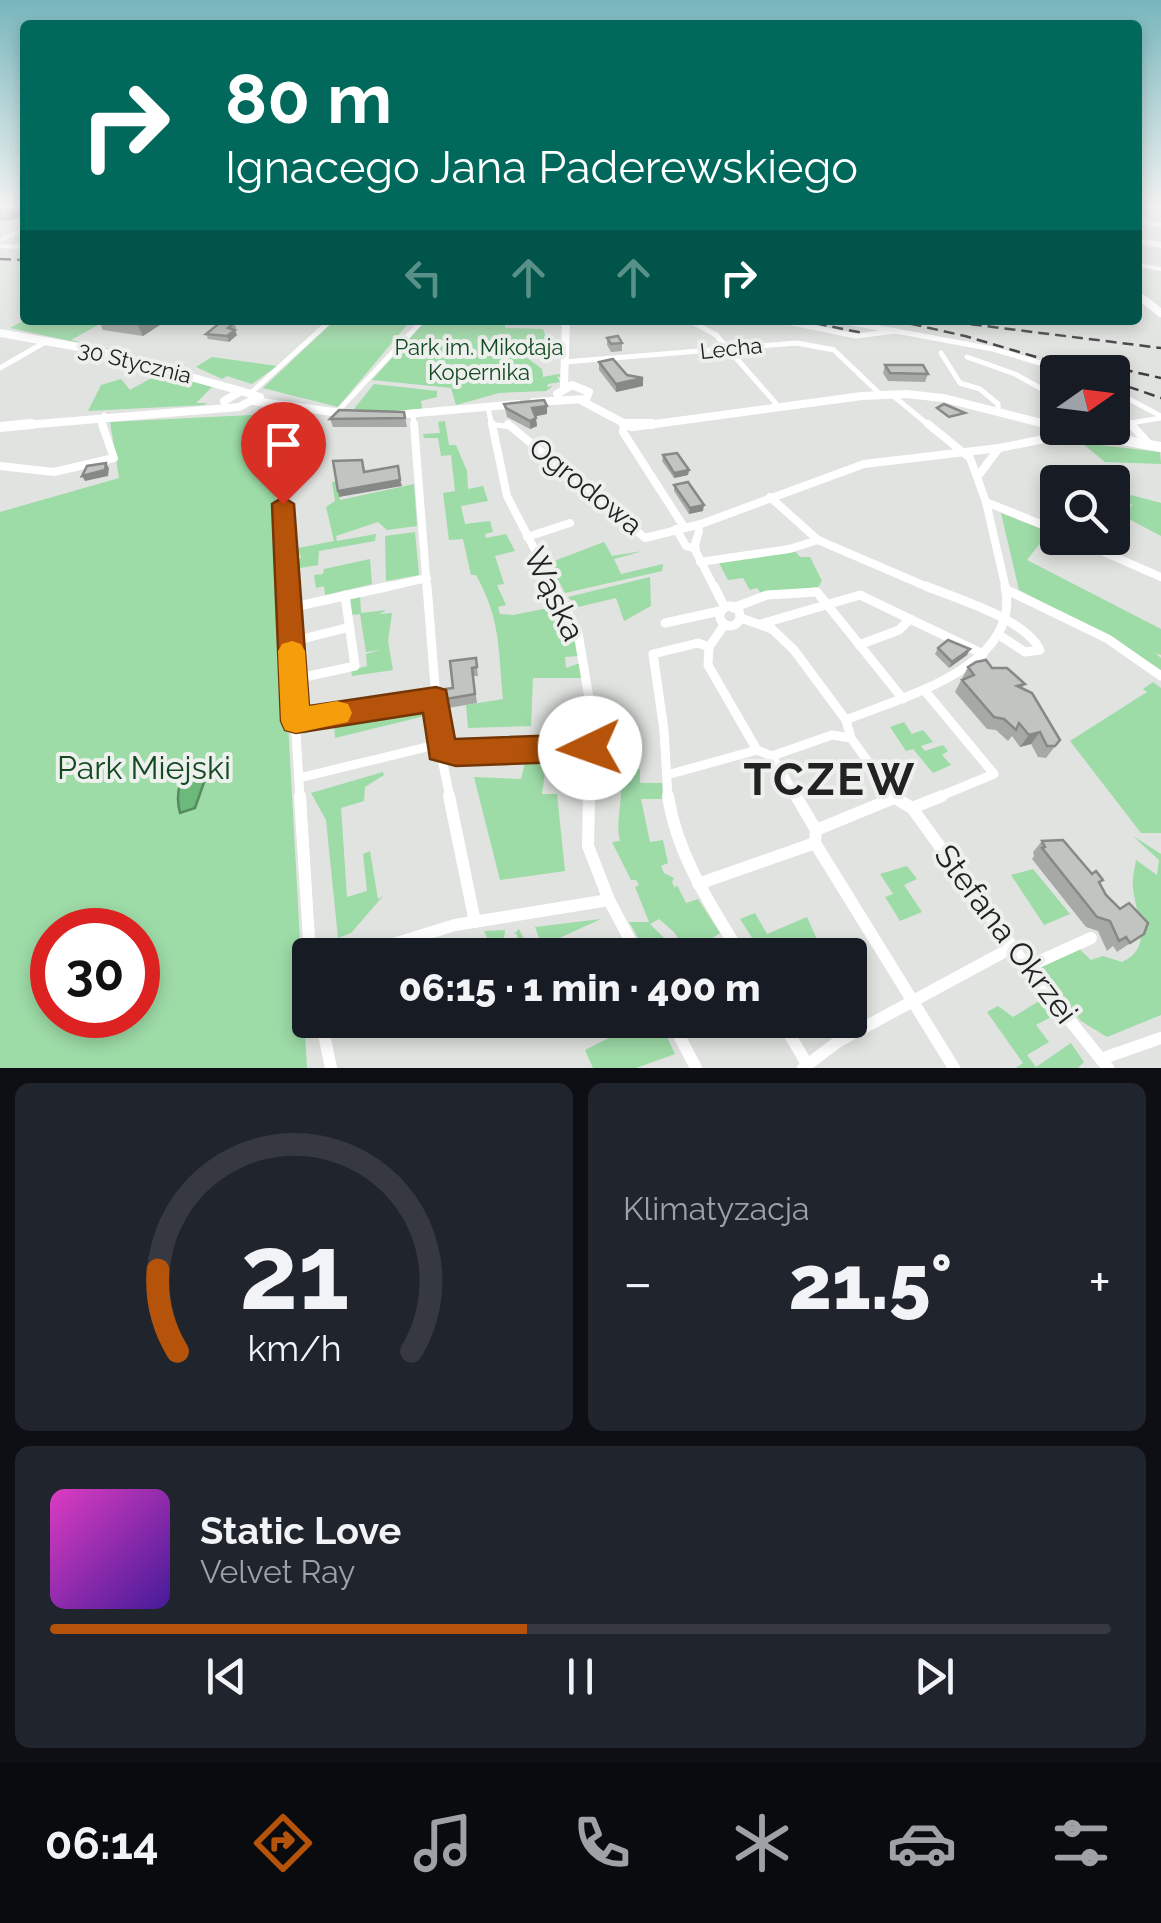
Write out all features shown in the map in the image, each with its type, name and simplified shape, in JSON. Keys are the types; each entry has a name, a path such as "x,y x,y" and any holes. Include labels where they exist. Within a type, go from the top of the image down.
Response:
{"street":[{"path":"231,398 239,406 254,397 325,325"},
{"path":"336,412 418,325"},
{"path":"564,391 569,325"},
{"path":"699,325 713,332 778,407"},
{"path":"803,325 859,336 897,331"},
{"path":"864,325 994,349 1040,363"},
{"name":"30 Stycznia","path":"0,334 211,381 231,398"},
{"path":"0,368 47,342"},
{"name":"Lecha","path":"564,367 787,343 834,350 880,394"},
{"path":"941,352 960,383 980,389 998,404 998,412"},
{"path":"967,358 1015,374 1040,388"},
{"path":"385,416 476,408 587,389 586,398"},
{"path":"476,408 564,391 600,405 625,424 892,394 943,398 1040,422"},
{"path":"846,720 904,700 958,674 983,654 1006,620 1007,590 978,476 965,452 892,394"},
{"path":"254,397 300,405"},
{"path":"0,427 182,410 231,398 254,397 361,415"},
{"path":"1130,400 1161,417"},
{"path":"285,404 277,416 309,938"},
{"name":"Wąska","path":"488,408 506,496 578,633 590,704 586,834 610,900 629,938"},
{"path":"0,466 54,472 114,458 102,425 104,415"},
{"path":"414,415 440,750 475,922"},
{"path":"1158,447 1138,435 1130,423 1161,417"},
{"name":"Ogrodowa","path":"490,424 508,424 645,538 678,530 699,530 770,497 864,464 1040,440"},
{"path":"625,424 622,432 726,609 762,624 794,650 846,720 851,738 894,798 912,808 994,774 925,691"},
{"path":"1130,444 1158,447"},
{"path":"978,476 999,448"},
{"path":"770,497 818,540 1006,620 1032,637 1040,650 1026,652 999,635"},
{"path":"986,502 1040,524"},
{"path":"526,537 570,524"},
{"path":"698,558 699,530"},
{"path":"699,530 707,546"},
{"path":"698,558 789,549 818,540"},
{"path":"1111,555 1161,577"},
{"path":"289,608 426,578"},
{"path":"1007,590 1108,640 1161,676"},
{"path":"664,623 767,595 811,591 820,594 904,700"},
{"path":"309,676 355,666 345,595"},
{"path":"762,624 860,595 983,654"},
{"path":"726,609 718,618 725,624 736,624 742,618"},
{"path":"860,645 899,630 910,619"},
{"path":"725,624 709,648 708,666 757,750"},
{"path":"306,638 350,627"},
{"path":"709,648 698,643 652,654 677,839 731,938"},
{"path":"296,721 436,699"},
{"path":"772,756 832,735 851,738"},
{"path":"299,778 427,748 456,752 590,748"},
{"path":"667,775 757,750 772,756 912,1003 954,1068"},
{"path":"698,884 815,836 894,798"},
{"name":"Stefana Okrzei","path":"912,808 1013,948 1104,1064 1161,1038"},
{"path":"418,938 475,922 610,900"},
{"path":"1027,966 1091,938"},
{"path":"791,1038 806,1066 838,1041 1013,948"},
{"path":"324,1038 331,1068"},
{"path":"680,1038 696,1068"}],"green space":[{"path":"20,323 98,325 71,340 121,352 10,328"},
{"path":"330,325 407,325 338,407 263,388"},
{"name":"Park im. Mikołaja Kopernika","path":"422,325 543,329 548,343 526,357 542,369 543,377 559,374 563,378 557,376 560,382 548,384 547,387 553,386 546,391 499,393 456,405 451,388 372,380"},
{"path":"212,357 277,366 252,384 227,376 222,379 196,367"},
{"path":"162,372 223,390 212,387 196,403 208,403 203,405 88,411 101,385 121,379 130,390"},
{"path":"374,384 437,391 437,397 421,401 422,409 371,413 341,410 376,412 354,409"},
{"name":"Park Miejski","path":"271,414 300,938 292,938 292,1038 305,1038 307,1068 0,1068 0,512 119,478 110,422"},
{"path":"445,421 449,445 456,445 467,471 468,489 483,486 488,501 461,506 465,524 490,521 493,532 485,534 486,538 506,534 515,551 495,556 504,584 497,585 506,605 498,607 500,614 559,606 573,634 579,656 565,657 566,668 580,663 582,678 533,678 531,726 468,728 466,705 503,699 490,606 476,575 471,575 463,539 449,540 443,493 455,491 451,455 441,456 438,438 424,438 423,434 440,433 438,422"},
{"path":"1084,445 1160,452 1161,464 1105,462"},
{"path":"338,481 340,500 414,484 417,526 387,530 378,522 336,536 337,541 376,534 375,541 319,551 318,565 294,569 294,561 301,558 300,554 293,555 293,549 334,541 326,507 335,501 332,482"},
{"path":"1130,495 1161,503 1161,536 1130,520"},
{"path":"1001,513 1040,528 1040,543 1027,560 1161,629 1161,655 1155,653 1161,658 1161,670 1118,642 1019,590"},
{"path":"415,532 419,575 386,581 385,536"},
{"path":"604,542 612,556 643,551 614,559 621,574 663,564 662,571 565,593 549,563"},
{"path":"796,552 800,557 810,557 822,581 818,587 761,593 757,588 750,590 743,578 728,580 718,561"},
{"path":"370,559 372,584 325,595 324,586 316,588 314,575 323,574 324,569"},
{"path":"650,577 651,606 624,621 616,598 578,607 568,597"},
{"path":"360,594 361,613 392,613 388,641 393,670 352,676 351,670 367,666 366,654 380,650 366,652 360,614 352,615 349,599"},
{"path":"1153,682 1161,688 1161,833 1141,833 1070,741 1147,692 1143,689"},
{"path":"428,706 429,715 335,738 334,724 304,734 307,728"},
{"path":"904,722 912,734 923,730 933,742 921,746 925,751 943,745 948,751 942,755 951,765 933,773 913,749 906,751 890,727"},
{"path":"526,759 547,759 542,794 557,794 565,871 500,880 474,777 521,779"},
{"path":"631,769 640,769 640,783 662,783 663,799 641,799 650,842 663,840 668,863 661,866 664,873 674,878 672,882 686,903 698,899 720,933 712,938 678,938 659,919 650,924 664,938 638,938 629,922 649,922 635,887 639,885 631,880 612,842 620,841 621,780 632,781"},
{"path":"383,772 384,775 365,787 364,801 341,808 347,897 367,891 363,854 370,851 378,899 383,896 351,933 338,938 326,820 311,793"},
{"path":"1133,836 1161,854 1161,1015 1107,1037 1081,1021 1039,965 1078,948 1091,960 1103,956 1122,962 1138,948 1141,929 1133,883 1136,860 1157,875 1159,860"},
{"path":"907,866 917,879 904,885 922,912 900,921 885,897 893,894 880,874"},
{"path":"1033,869 1070,914 1044,925 1011,875"},
{"path":"755,913 767,934 807,917 816,938 752,938 740,919"},
{"path":"601,919 559,938 539,938 535,927"},
{"path":"505,930 504,938 487,938 484,931"},
{"path":"1039,1001 1051,1017 1036,1025 1049,1042 1027,1055 1036,1067 1071,1043 1084,1062 1078,1068 1016,1068 1023,1063 987,1012 998,1006 1013,1017"},
{"path":"609,1038 667,1038 675,1054 636,1068 593,1068 585,1050"}],"shaded area":[{"path":"197,762 208,771 195,808 180,813 180,785"}],"building":[{"path":"217,325 232,325 228,328 235,330 227,336 206,334"},
{"path":"618,336 622,343 611,344 607,338"},
{"path":"613,359 627,375 643,378 616,384 599,362"},
{"path":"885,365 923,365 928,374 890,373"},
{"path":"544,400 547,406 532,408 536,418 530,421 504,404"},
{"path":"944,404 965,413 949,417 937,408"},
{"path":"339,410 404,412 405,418 330,419"},
{"path":"677,453 689,470 674,473 663,455"},
{"path":"362,460 364,472 398,466 400,480 338,491 333,461"},
{"path":"106,463 105,470 82,476 87,466"},
{"path":"688,482 704,505 690,508 674,485"},
{"path":"948,640 970,649 952,662 938,648"},
{"path":"476,658 477,667 472,668 475,694 446,699 445,689 453,688 450,661"},
{"path":"986,660 992,668 1007,668 1025,684 1017,686 1032,693 1060,740 1055,746 1047,746 1040,732 1029,735 1019,723 1016,730 1004,719 994,717 962,680 974,675 968,667"},
{"path":"1063,840 1092,874 1096,871 1106,895 1120,909 1129,903 1148,923 1144,934 1130,943 1126,937 1119,941 1110,921 1097,917 1042,848 1042,841"}],"railway":[{"path":"0,259 20,260"},
{"path":"824,325 863,333"},
{"path":"916,325 1040,358"},
{"path":"977,325 1161,348"},
{"path":"1130,371 1161,378"},
{"path":"1130,387 1161,398"}],"slow traffic":[{"path":"292,651 296,721 337,713"}],"district":[{"name":"TCZEW","path":"830,779"}],"route":[{"path":"283,504 296,721 436,699 440,750 590,748"}]}
